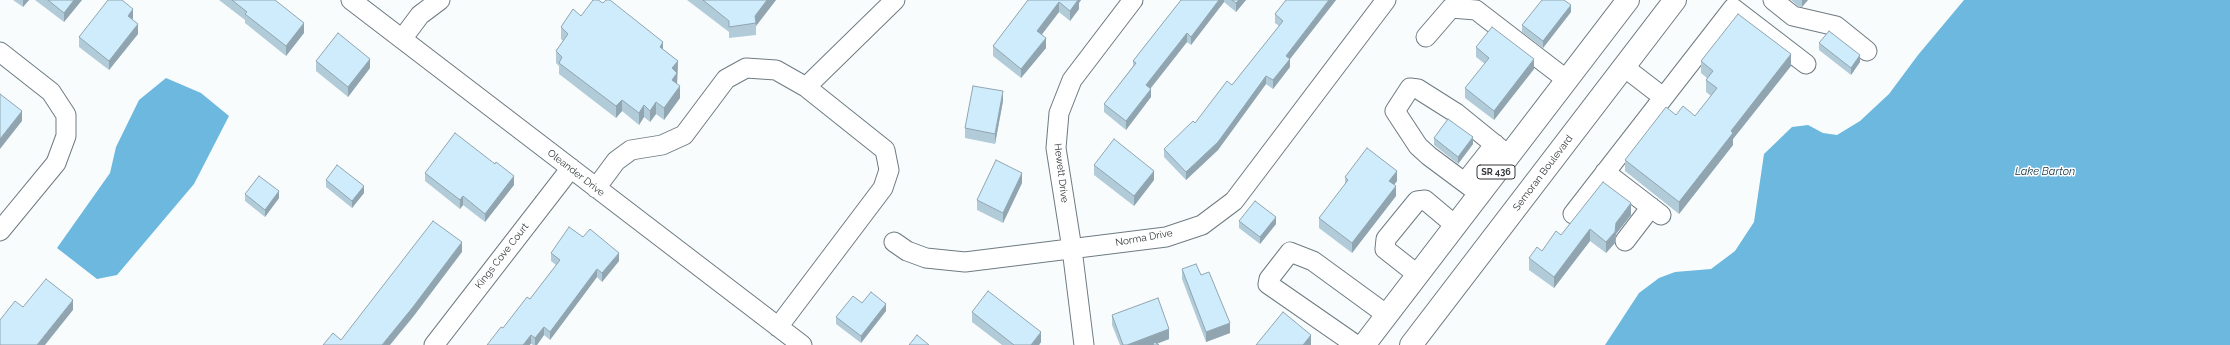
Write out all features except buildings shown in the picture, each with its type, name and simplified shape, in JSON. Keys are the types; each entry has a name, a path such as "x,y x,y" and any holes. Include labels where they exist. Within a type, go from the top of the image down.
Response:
{"main road":[{"name":"SR 436","path":"1364,345 1456,226 1472,188 1502,150 1567,80 1628,0"},
{"name":"Semoran Boulevard","path":"1411,345 1675,0"}],"street":[{"name":"Oleander Drive","path":"352,0 802,345"},
{"path":"402,38 418,8 440,0"},
{"path":"806,88 895,0"},
{"name":"Hewett Drive","path":"1084,345 1072,249 1056,148 1059,113 1072,80 1133,0"},
{"name":"Norma Drive","path":"894,242 907,251 926,258 965,262 1166,236 1202,225 1234,201 1386,0"},
{"path":"1773,0 1793,16 1836,26 1867,51"},
{"path":"1426,37 1451,8 1476,10 1567,80"},
{"path":"1573,214 1733,8 1806,64"},
{"path":"0,52 51,92 66,114 66,136 56,163 0,231"},
{"path":"1624,67 1664,97"},
{"path":"596,188 616,161 631,150 662,145 684,135 726,79 746,68 776,70 806,88 885,150 889,170 883,188 778,327"},
{"path":"1472,188 1428,156 1418,146 1402,119 1395,111 1410,88 1418,88 1456,113 1502,150"},
{"name":"Kings Cove Court","path":"434,345 571,168"},
{"path":"1605,172 1656,211 1625,241"},
{"path":"1418,275 1385,249 1386,239 1416,201 1425,200 1456,226"},
{"path":"1356,345 1268,284 1269,279 1290,252 1313,261 1387,315"}],"water":[{"name":"Lake Barton","path":"1964,0 2230,0 2230,345 1605,345 1639,293 1659,278 1675,272 1711,269 1735,251 1754,222 1764,154 1792,127 1808,125 1823,133 1837,135 1860,121 1889,94 1918,55"},
{"path":"166,78 201,93 229,116 194,184 117,275 97,279 57,248 110,173 116,147 139,100"}]}
